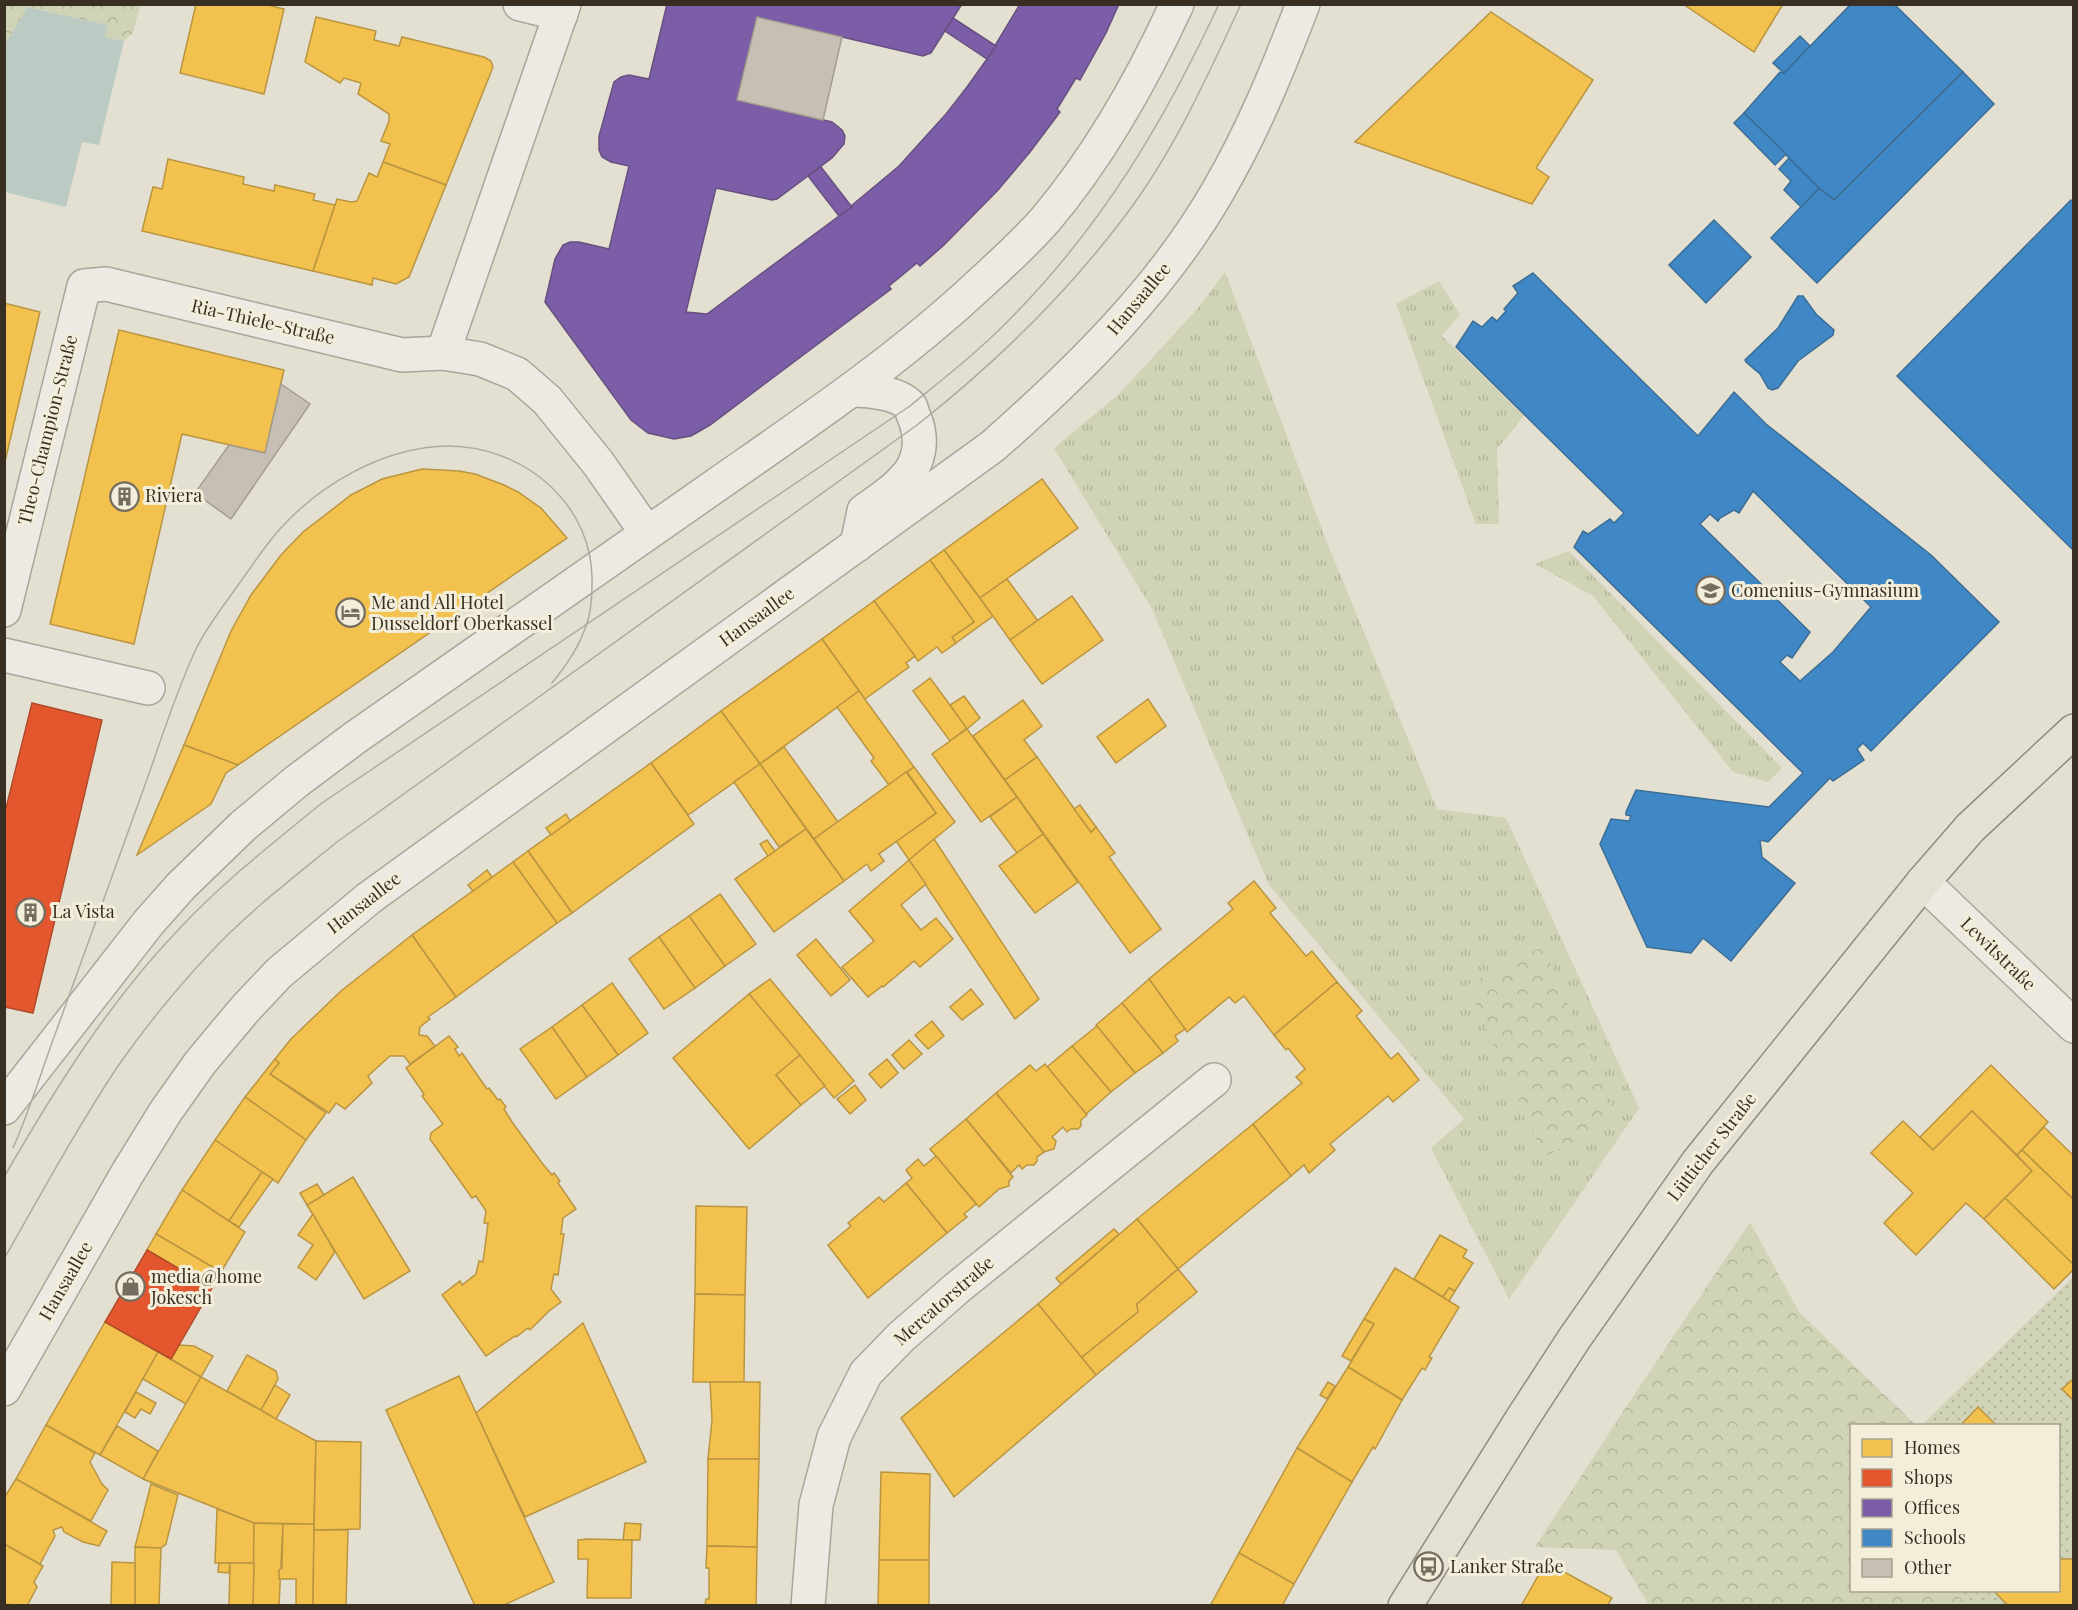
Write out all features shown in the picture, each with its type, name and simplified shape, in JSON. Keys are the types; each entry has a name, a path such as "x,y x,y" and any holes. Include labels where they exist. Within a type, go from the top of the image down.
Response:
{"main road":[{"name":"Lütticher Straße","path":"1405,1605 1548,1379 1698,1162 1923,882 1970,828 2073,731"}],"street":[{"path":"442,352 562,9 520,4"},
{"path":"4,1108 149,922 181,886 243,826 297,781 356,737 853,390 964,299 1045,220 1088,166 1120,115 1177,4"},
{"name":"Hansaallee","path":"4,1389 127,1174 166,1111 200,1063 279,973 379,891 993,446 1075,371 1112,333 1153,285 1218,192 1251,131 1303,4"},
{"name":"Ria-Thiele-Straße","path":"84,286 106,284 402,355 442,352 480,359 517,374 547,400 598,463 647,533"},
{"name":"Theo-Champion-Straße","path":"4,610 84,286"},
{"path":"853,390 869,390 893,396 910,406 917,425 920,444 916,462 905,479 864,511 857,545"},
{"path":"4,655 148,688"},
{"name":"Lewitstraße","path":"1923,882 2073,1026"},
{"name":"Mercatorstraße","path":"808,1605 816,1505 834,1437 866,1373 901,1337 957,1288 1214,1080"}],"green space":[{"path":"5,5 140,5 133,33 124,41 105,37 108,25 27,7 5,45"},
{"path":"1225,272 1328,545 1437,809 1506,818 1639,1108 1509,1299 1431,1148 1464,1119 1269,885 1152,609 1054,448 1118,395 1199,307"},
{"path":"1439,281 1460,314 1442,336 1524,416 1497,449 1499,524 1476,524 1396,304"},
{"path":"1569,551 1782,768 1768,782 1733,772 1593,596 1535,564"},
{"path":"1543,947 1618,1120 1544,1157 1467,985"},
{"path":"1750,1222 1799,1312 1915,1424 1850,1424 1850,1592 1954,1592 1968,1605 1649,1605 1616,1550 1535,1547"},
{"path":"2073,1277 2073,1605 1968,1605 1954,1592 2060,1592 2060,1424 1923,1424"}],"shaded area":[{"path":"27,7 108,25 105,37 124,41 99,145 82,142 66,207 5,192 5,45"}],"building: Homes":[{"path":"196,4 264,4 284,9 264,94 180,73"},
{"path":"1683,4 1783,4 1754,52"},
{"path":"1491,12 1593,80 1536,168 1549,177 1532,204 1355,142"},
{"path":"316,17 376,31 374,40 399,46 402,37 484,57 491,61 493,67 446,185 383,162 390,144 381,141 389,121 389,114 358,94 361,83 344,78 340,83 305,62"},
{"path":"168,159 244,177 243,184 274,191 275,185 315,194 313,200 335,205 313,271 142,231 153,187 162,189"},
{"path":"383,162 446,185 409,277 396,284 373,278 372,285 313,271 337,199 357,201 369,173 377,177"},
{"path":"4,303 40,312 4,466"},
{"name":"Riviera","path":"119,330 284,370 265,453 182,434 134,644 50,624"},
{"name":"Me and All Hotel Dusseldorf Oberkassel","path":"422,469 475,474 504,485 541,508 567,538 238,765 184,745 231,631 251,595 281,555 303,532 351,495 382,479"},
{"path":"1042,479 1078,528 980,598 944,550"},
{"path":"944,550 993,616 956,643 952,637 974,622 930,560"},
{"path":"930,560 974,622 952,637 956,643 942,653 937,647 918,661 874,601"},
{"path":"1007,579 1038,621 1010,640 980,598"},
{"path":"1072,596 1103,640 1042,684 1010,640"},
{"path":"874,601 915,656 906,663 909,667 865,699 822,639"},
{"path":"822,639 859,691 760,764 721,711"},
{"path":"930,678 967,728 950,741 913,691"},
{"path":"859,691 914,767 889,785 871,761 874,758 837,707"},
{"path":"964,696 980,718 967,729 950,705"},
{"path":"1148,699 1166,726 1116,763 1097,737"},
{"path":"1023,700 1042,726 1024,740 1037,757 1005,780 973,736"},
{"path":"721,711 760,764 688,815 651,763"},
{"path":"967,729 1017,797 981,822 932,754"},
{"path":"184,745 238,765 226,773 211,804 137,855"},
{"path":"784,747 838,822 814,839 760,764"},
{"path":"1037,757 1091,832 1096,827 1115,853 1109,857 1161,929 1130,953 1005,780"},
{"path":"651,763 694,824 572,913 528,851"},
{"path":"760,764 806,829 779,847 734,782"},
{"path":"914,767 955,822 909,860 896,841 936,813 907,772"},
{"path":"906,772 936,813 879,854 884,861 871,871 867,864 844,881 814,839"},
{"path":"1017,797 1043,834 1017,853 990,817"},
{"path":"1080,805 1096,827 1091,832 1074,809"},
{"path":"566,814 570,821 551,835 546,828"},
{"path":"806,829 844,881 774,932 735,879"},
{"path":"1043,834 1078,882 1035,913 999,866"},
{"path":"934,839 1039,999 1015,1019 909,860"},
{"path":"767,840 775,851 768,856 760,844"},
{"path":"528,851 572,913 557,923 513,862"},
{"path":"909,860 926,884 901,905 921,930 936,918 953,939 920,967 914,961 868,997 842,967 874,941 849,911"},
{"path":"513,862 557,923 456,997 412,935"},
{"path":"487,870 492,877 473,891 468,885"},
{"path":"1254,881 1276,908 1270,913 1306,956 1312,951 1337,982 1274,1035 1244,996 1235,1003 1229,997 1187,1032 1149,979 1233,909 1228,903"},
{"path":"720,894 756,944 725,966 689,916"},
{"path":"689,916 725,966 695,988 659,937"},
{"path":"412,935 456,997 428,1017 430,1019 420,1027 419,1035 427,1036 435,1046 410,1064 404,1056 390,1056 368,1076 372,1083 345,1109 336,1103 329,1113 270,1074 279,1063 275,1059 291,1039 341,991"},
{"path":"659,937 695,988 664,1009 629,959"},
{"path":"816,939 850,980 831,996 797,955"},
{"path":"770,979 854,1081 834,1098 749,994"},
{"path":"1149,979 1185,1029 1175,1036 1178,1041 1163,1053 1122,1003"},
{"path":"1337,982 1362,1011 1356,1016 1391,1059 1398,1053 1419,1080 1393,1102 1388,1096 1330,1144 1335,1150 1309,1173 1304,1165 1291,1176 1253,1124 1302,1083 1296,1077 1305,1069 1274,1035"},
{"path":"612,983 648,1033 618,1055 582,1005"},
{"path":"971,989 983,1004 962,1020 950,1007"},
{"path":"749,994 800,1055 776,1075 801,1105 749,1149 673,1058"},
{"path":"1122,1003 1163,1053 1135,1073 1096,1025"},
{"path":"582,1005 618,1055 587,1077 552,1027"},
{"path":"932,1021 944,1036 928,1049 915,1035"},
{"path":"1097,1026 1135,1073 1111,1092 1072,1046"},
{"path":"552,1027 587,1077 556,1099 520,1049"},
{"path":"449,1036 458,1047 455,1049 459,1056 462,1053 487,1089 489,1088 506,1107 504,1109 512,1122 542,1163 560,1181 558,1183 576,1209 563,1218 561,1234 564,1234 558,1275 554,1274 551,1289 561,1302 530,1330 528,1328 486,1356 442,1295 460,1281 462,1285 476,1274 479,1261 483,1262 488,1223 484,1223 486,1211 476,1196 472,1198 430,1139 431,1133 443,1124 422,1096 424,1094 406,1068"},
{"path":"909,1040 922,1054 904,1069 892,1055"},
{"path":"1072,1046 1111,1092 1086,1114 1047,1067"},
{"path":"800,1055 825,1086 801,1105 776,1075"},
{"path":"275,1059 279,1063 270,1074 326,1113 306,1140 245,1097"},
{"path":"887,1059 898,1073 881,1088 869,1074"},
{"path":"1045,1064 1087,1115 1081,1120 1081,1126 1078,1129 1071,1129 1067,1132 1063,1127 1052,1137 1056,1141 1054,1149 1044,1152 996,1093 1030,1065 1036,1071"},
{"path":"1991,1065 2048,1122 2017,1155 1972,1111 1933,1150 1920,1137"},
{"path":"855,1085 866,1100 850,1114 837,1099"},
{"path":"996,1093 1044,1152 1037,1157 1034,1165 1027,1165 1022,1169 1019,1165 1011,1173 966,1119"},
{"path":"245,1097 306,1140 278,1183 215,1140"},
{"path":"1972,1111 2032,1171 1984,1219 1966,1203 1916,1255 1884,1223 1913,1193 1871,1153 1903,1121 1933,1150"},
{"path":"966,1119 1013,1177 1009,1181 1009,1186 999,1189 979,1207 930,1149"},
{"path":"1253,1124 1291,1176 1178,1269 1137,1219"},
{"path":"2044,1127 2074,1156 2074,1200 2022,1150"},
{"path":"215,1140 262,1172 229,1221 182,1190"},
{"path":"2022,1150 2074,1200 2074,1265 2005,1198 2032,1171 2017,1155"},
{"path":"936,1156 976,1204 964,1214 967,1217 947,1233 906,1183 912,1178 906,1170 918,1159 924,1166"},
{"path":"262,1172 273,1179 239,1227 229,1221"},
{"path":"353,1177 410,1271 364,1299 307,1205"},
{"path":"906,1183 947,1233 868,1298 828,1245 851,1226 848,1223 879,1197 884,1202"},
{"path":"317,1184 324,1195 307,1205 300,1193"},
{"path":"182,1190 245,1232 221,1272 156,1234"},
{"path":"2005,1198 2074,1265 2074,1269 2054,1289 1984,1219"},
{"path":"696,1206 747,1207 745,1295 695,1294"},
{"path":"313,1214 335,1252 316,1280 298,1267 313,1245 298,1235"},
{"path":"1137,1219 1178,1269 1137,1304 1138,1312 1081,1358 1038,1304"},
{"path":"1114,1229 1119,1234 1061,1284 1056,1278"},
{"path":"156,1234 221,1272 212,1288 147,1250"},
{"path":"1440,1235 1467,1250 1463,1257 1473,1263 1455,1291 1449,1288 1443,1297 1414,1279"},
{"path":"1395,1268 1459,1307 1429,1357 1432,1358 1425,1370 1422,1368 1402,1400 1348,1367 1374,1324 1364,1319"},
{"path":"1178,1269 1197,1292 1096,1375 1081,1358 1138,1312 1137,1304"},
{"path":"1449,1288 1455,1291 1449,1301 1443,1297"},
{"path":"695,1294 745,1295 744,1382 693,1382"},
{"path":"1038,1304 1096,1375 954,1497 901,1418"},
{"path":"1364,1319 1374,1324 1351,1361 1342,1356"},
{"path":"105,1322 158,1352 100,1455 46,1425"},
{"path":"583,1323 646,1462 525,1517 476,1413"},
{"path":"179,1345 194,1346 213,1356 201,1377 171,1359"},
{"path":"158,1352 201,1377 186,1404 143,1379"},
{"path":"247,1355 276,1371 278,1379 261,1410 227,1391"},
{"path":"1348,1367 1402,1400 1375,1449 1373,1447 1352,1482 1297,1448"},
{"path":"459,1376 554,1582 502,1606 475,1606 386,1410"},
{"path":"201,1377 316,1441 314,1524 254,1523 143,1479"},
{"path":"2074,1378 2074,1401 2062,1389"},
{"path":"710,1382 760,1382 759,1459 708,1459 712,1420"},
{"path":"1328,1382 1335,1386 1327,1399 1320,1395"},
{"path":"275,1385 290,1395 276,1419 261,1410"},
{"path":"136,1392 156,1403 150,1414 141,1409 135,1418 125,1412"},
{"path":"1978,1407 1995,1424 1962,1424"},
{"path":"46,1425 95,1453 90,1462 102,1484 108,1490 91,1521 16,1479"},
{"path":"117,1426 158,1451 143,1479 100,1455"},
{"path":"316,1441 361,1442 360,1529 314,1530"},
{"path":"1297,1448 1352,1482 1294,1584 1239,1553"},
{"path":"708,1459 759,1459 757,1547 707,1546"},
{"path":"881,1472 930,1474 929,1560 879,1560"},
{"path":"16,1479 107,1531 99,1546 83,1542 64,1532 62,1527 53,1530 55,1536 40,1564 4,1544 4,1498"},
{"path":"151,1484 178,1495 166,1544 161,1548 135,1547"},
{"path":"217,1509 254,1523 254,1563 215,1563"},
{"path":"254,1523 283,1524 279,1606 253,1606"},
{"path":"625,1523 641,1524 640,1540 623,1540"},
{"path":"283,1524 314,1524 313,1606 296,1606 296,1579 279,1579 279,1570 282,1568"},
{"path":"314,1530 348,1530 346,1606 313,1606"},
{"path":"578,1540 632,1540 631,1598 587,1598 588,1559 578,1559"},
{"path":"4,1544 43,1566 34,1582 37,1587 27,1606 4,1604"},
{"path":"707,1546 757,1547 756,1606 705,1606 706,1599 709,1599 709,1568 706,1568"},
{"path":"135,1547 161,1548 159,1606 135,1606"},
{"path":"1239,1553 1294,1584 1282,1606 1210,1606"},
{"path":"2060,1559 2074,1559 2074,1606 2008,1606 1995,1592 2060,1592"},
{"path":"879,1560 929,1560 929,1606 878,1606"},
{"path":"112,1562 135,1563 135,1606 111,1606"},
{"path":"1546,1562 1612,1598 1607,1606 1521,1606"},
{"path":"219,1563 230,1563 229,1573 218,1572"},
{"path":"230,1563 254,1563 253,1606 229,1606"}],"building: Shops":[{"name":"La Vista","path":"32,703 102,720 33,1013 4,1007 4,816"},
{"path":"147,1250 212,1288 171,1359 105,1322"}],"building: Offices":[{"path":"667,4 962,4 931,53 923,56 757,17 737,100 832,122 842,130 845,136 844,144 832,158 777,199 772,200 716,188 686,312 707,314 839,216 899,166 967,87 1020,4 1119,4 1080,80 1076,78 1057,109 1060,112 998,190 944,245 920,266 917,263 889,286 891,289 710,425 691,436 674,439 648,433 631,420 545,302 555,259 563,245 579,242 609,249 629,166 611,162 602,157 599,150 599,136 614,82 629,75 649,79"},
{"path":"953,18 996,46 987,59 945,31"},
{"path":"821,167 852,207 839,216 808,176"}],"building: Schools":[{"path":"1851,4 1894,4 1963,72 1834,200 1744,113 1780,72 1784,73"},
{"path":"1800,36 1810,46 1784,73 1773,63"},
{"path":"1963,72 1994,104 1817,283 1771,238 1819,188 1834,200"},
{"path":"1744,113 1786,154 1775,165 1734,123"},
{"path":"1789,158 1819,188 1801,207 1784,190 1791,181 1779,169"},
{"path":"2071,200 2074,202 2074,551 1897,376"},
{"path":"1714,220 1751,257 1706,303 1669,265"},
{"path":"1533,273 1698,436 1734,392 1766,424 1931,555 1999,622 1871,751 1863,743 1857,749 1864,760 1833,781 1830,778 1768,842 1760,840 1762,857 1795,883 1731,961 1703,938 1691,953 1647,947 1600,844 1611,819 1629,821 1631,816 1626,815 1626,812 1636,790 1769,807 1803,773 1574,547 1583,531 1588,534 1610,519 1614,523 1624,513 1456,347 1473,321 1482,327 1492,317 1497,321 1518,293 1513,286","holes":["1753,491 1871,607 1833,652 1800,681 1780,662 1787,655 1792,658 1810,632 1700,524 1710,514 1718,521 1734,510 1739,513"]},
{"path":"1798,296 1803,296 1816,314 1834,330 1833,335 1798,361 1778,388 1772,390 1745,360 1778,328"}],"building: Other":[{"path":"757,17 842,37 823,120 737,100"},
{"path":"281,384 310,404 231,519 195,493 229,445 265,453"}],"tram line":[{"path":"4,1177 63,1079 129,987 179,929 249,863 322,803 910,406 998,331 1043,284 1102,210 1153,131 1219,4"},
{"path":"4,1259 118,1066 174,994 240,923 337,842 917,425 975,377 1030,326 1081,271 1145,188 1190,111 1241,4"},
{"path":"13,1148 188,667 214,618 268,544 295,513 334,483 355,471 400,453 424,448 448,446 476,449 503,456 528,469 550,485 568,506 581,530 590,556 592,590 588,621 576,649 552,683"}],"place":[{"name":"Riviera","path":"124,496"},
{"name":"Comenius-Gymnasium","path":"1710,591"},
{"name":"Me and All Hotel Dusseldorf Oberkassel","path":"350,613"},
{"name":"La Vista","path":"31,912"},
{"name":"media@home Jokesch","path":"130,1287"},
{"name":"Lanker Straße","path":"1429,1567"}]}
